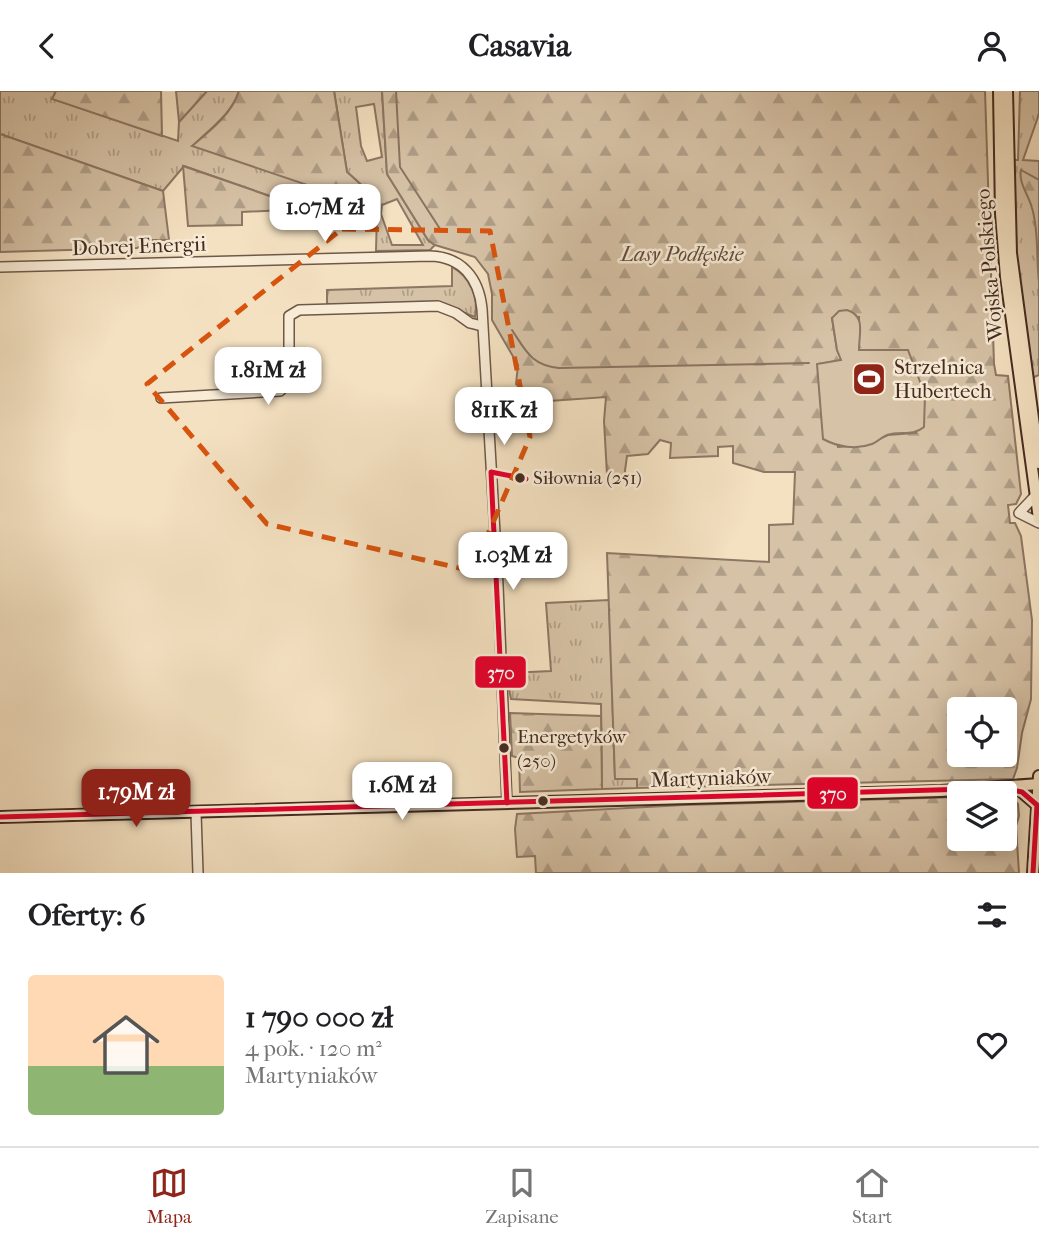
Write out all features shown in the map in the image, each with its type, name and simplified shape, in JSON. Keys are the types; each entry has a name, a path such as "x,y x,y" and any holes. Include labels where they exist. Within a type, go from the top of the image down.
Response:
{"main road":[{"name":"Wojska Polskiego","path":"999,91 1004,266 1039,521"},
{"name":"Wojska Polskiego","path":"1007,91 1011,253 1039,463"},
{"path":"1037,805 1024,788 1039,771"},
{"path":"1033,873 1039,776"},
{"name":"Martyniaków","path":"0,817 1024,788 1039,785"},
{"name":"Martyniaków","path":"1024,788 1039,792"}],"street":[{"name":"Dobrej Energii","path":"0,267 439,256 457,263 472,277 480,294 507,803"},
{"path":"161,398 281,391 289,382 289,316 299,310 438,306 456,313 470,323 482,326"},
{"path":"1036,495 1019,513 1039,521"},
{"path":"196,813 198,873"}],"highlighted area":[{"path":"342,229 490,231 530,437 472,571 267,524 147,384"}],"green space":[{"path":"0,91 56,91 53,99 178,141 179,122 207,91 239,91 231,107 193,146 355,179 347,172 334,91 382,91 387,174 428,240 435,245 430,250 376,251 377,211 307,209 184,166 163,191 0,134","holes":["374,104 382,157 367,161 361,146 356,107","397,199 423,245 392,245 381,214 382,205"]},
{"path":"56,91 161,91 162,136 52,99"},
{"path":"176,91 207,91 179,122"},
{"path":"239,91 334,91 347,172 366,189 378,209 192,146 226,115"},
{"name":"Lasy Podłęskie","path":"382,91 985,91 994,364 996,375 1008,376 1021,494 1016,504 1008,505 1010,523 1015,523 1021,536 1032,620 1031,699 1017,768 1013,779 637,788 637,779 615,779 607,553 769,562 769,525 793,524 795,472 764,472 733,463 733,446 718,447 718,456 670,458 671,443 660,440 648,454 627,456 624,478 607,475 604,421 606,397 535,402 516,384 518,365 492,320 492,294 488,274 475,257 435,245 428,240 387,174","holes":["859,317 859,350 916,433 888,435 866,445 838,447 818,364 842,360 837,350 832,318"]},
{"path":"1020,91 1039,91 1039,114 1023,160 1039,161 1039,375 1032,378 1015,246 1012,160 1018,160"},
{"path":"0,134 163,191 169,240 151,240 137,248 0,252"},
{"path":"183,166 307,209 242,212 242,225 188,226"},
{"path":"1021,170 1039,180 1039,282 1034,217 1022,184"},
{"path":"452,267 464,276 472,289 476,303 475,317 465,313 464,315 457,310 332,306 327,303 327,290 452,286"},
{"name":"Strzelnica Hubertech","path":"847,310 857,316 859,321 859,350 908,350 925,395 924,427 910,433 885,436 860,447 841,446 823,439 817,364 841,360 832,318 839,311"},
{"path":"609,600 615,778 637,779 637,788 602,789 601,704 511,699 506,673 551,671 546,603"},
{"path":"510,713 601,716 602,789 520,792 519,758 512,756"},
{"path":"947,797 947,851 1017,851 1017,842 1019,873 536,873 535,856 517,857 517,814 684,805"}],"waterway":[{"path":"396,91 400,167 442,232"},
{"path":"512,330 530,356 542,364 559,368 809,363"}],"transit line":[{"name":"370","path":"507,803 491,472 526,479"},
{"name":"370","path":"0,817 1003,788 1022,792 1037,805 1033,873"}],"place":[{"name":"Strzelnica Hubertech","path":"869,379"},
{"name":"Siłownia (251)","path":"520,478"},
{"name":"Energetyków (250)","path":"504,748"}]}
